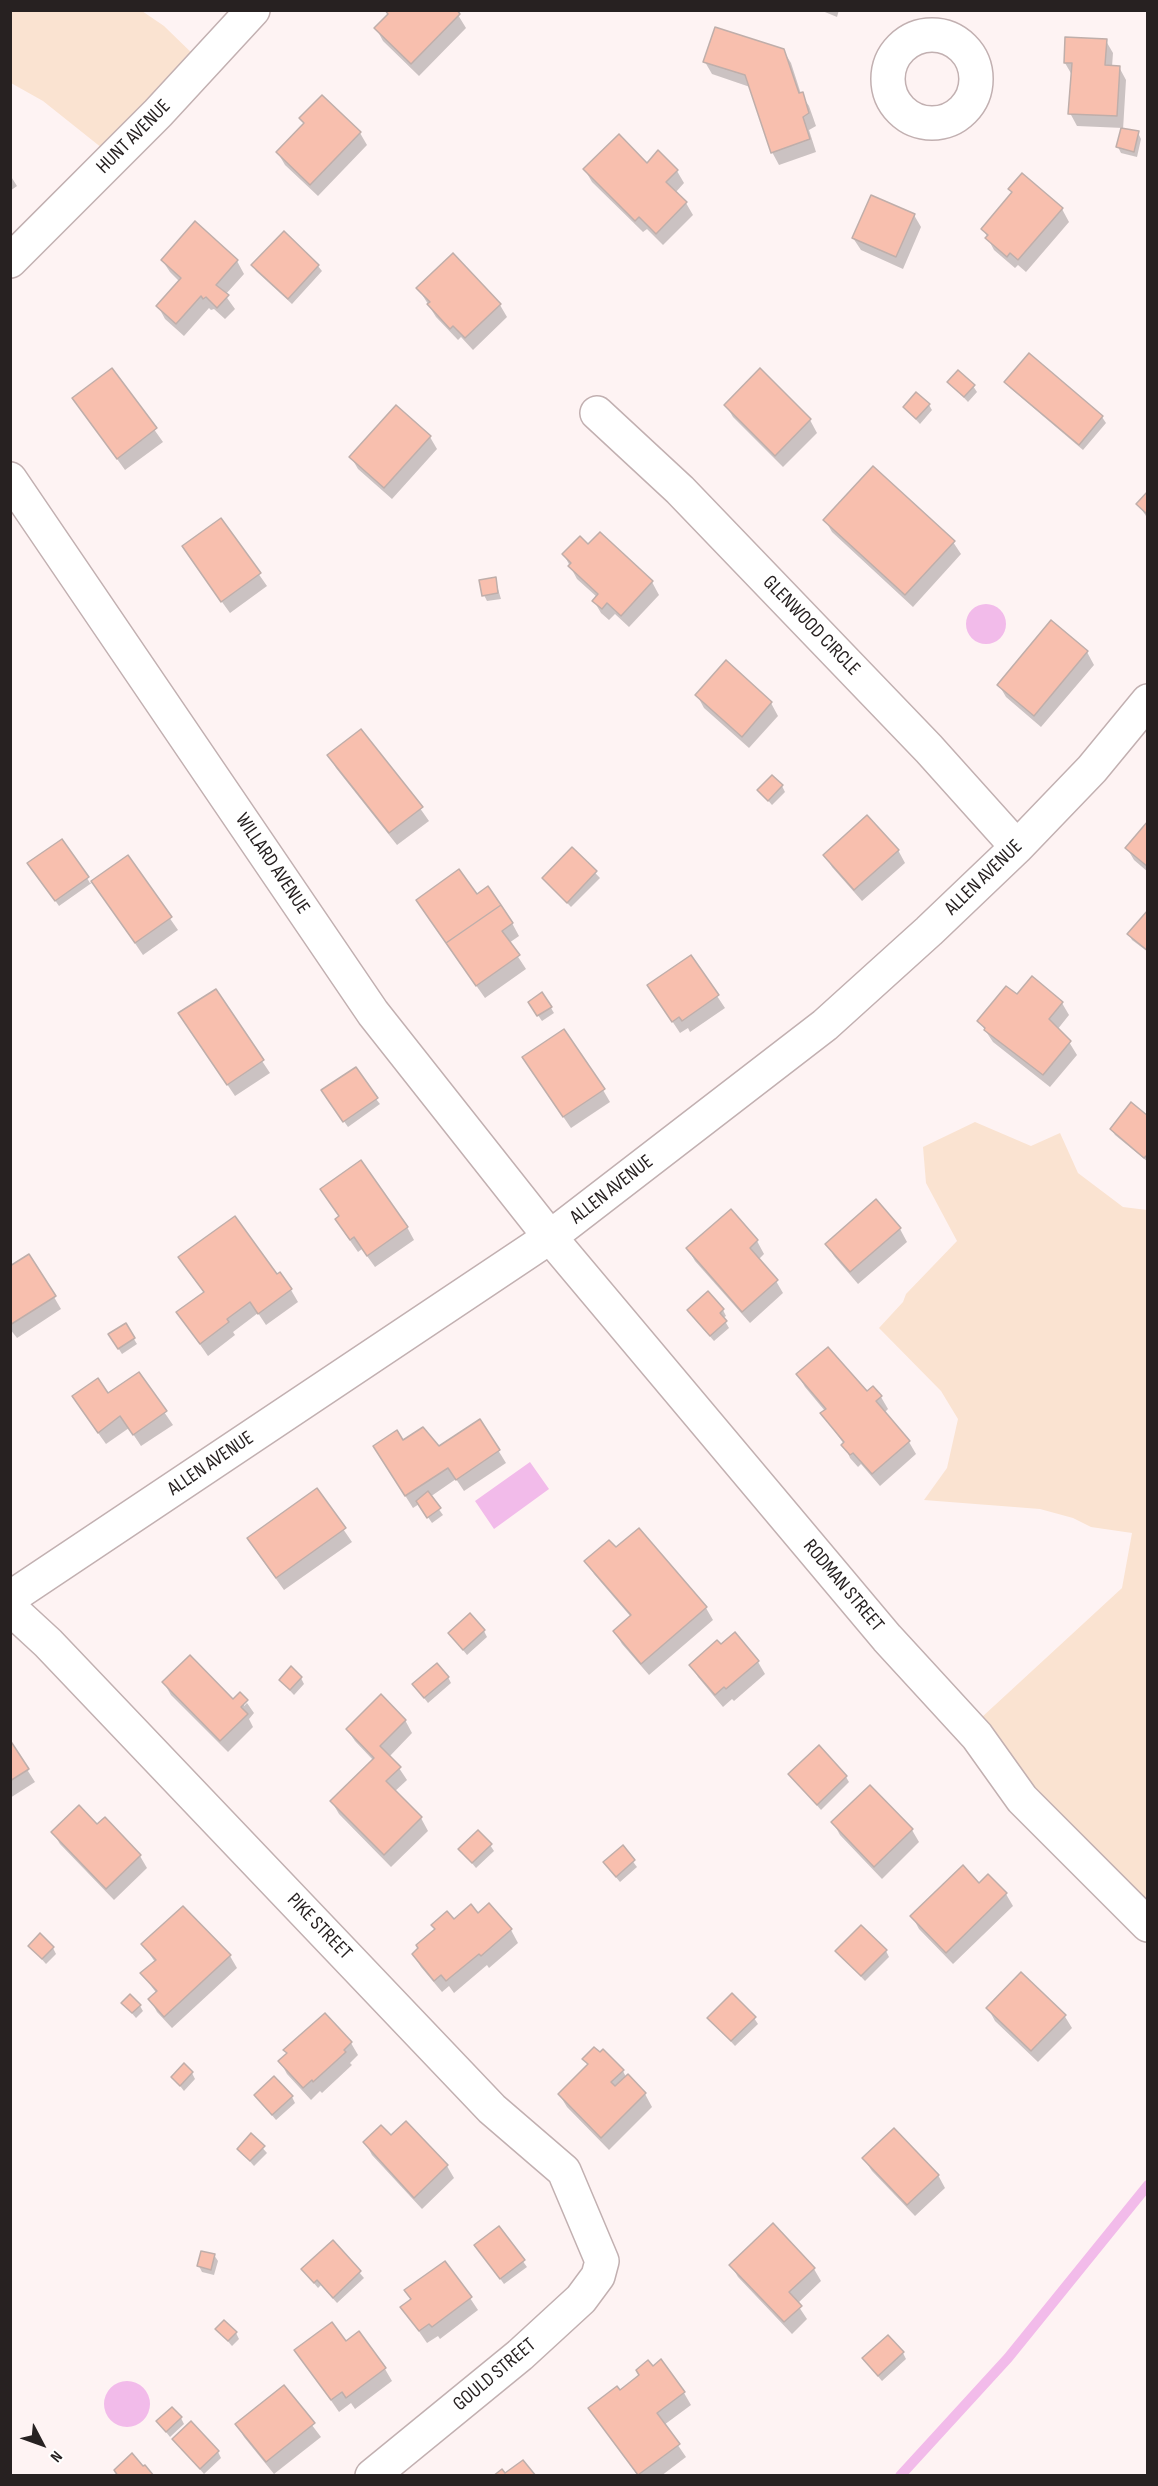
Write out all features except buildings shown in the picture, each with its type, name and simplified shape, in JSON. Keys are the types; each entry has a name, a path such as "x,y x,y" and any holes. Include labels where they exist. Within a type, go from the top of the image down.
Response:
{"street":[{"name":"HUNT AVENUE","path":"10,261 158,113 253,10"},
{"name":"GLENWOOD CIRCLE","path":"597,413 680,490 929,749 1017,847"},
{"name":"WILLARD AVENUE","path":"10,479 373,1013 550,1237"},
{"name":"ALLEN AVENUE","path":"10,1598 550,1237 825,1025 1017,847 1092,769 1148,701"},
{"name":"RODMAN STREET","path":"550,1237 887,1638 977,1736 1022,1799 1148,1924"},
{"name":"PIKE STREET","path":"10,1608 48,1643 492,2109 564,2171 602,2261"},
{"name":"GOULD STREET","path":"372,2475 520,2355 581,2300 598,2276 602,2261"}],"shaded area":[{"path":"11,11 142,11 164,26 200,61 107,152 43,101 11,83"},
{"path":"986,604 994,605 1000,610 1005,616 1005,632 1000,638 994,643 986,644 978,643 972,638 967,632 966,624 967,616 972,610 978,605"},
{"path":"975,1122 1031,1146 1060,1133 1078,1173 1123,1207 1147,1210 1147,1924 969,1729 1122,1588 1132,1533 1091,1527 1073,1518 1040,1509 924,1500 947,1468 958,1419 941,1391 879,1328 903,1302 906,1294 957,1241 926,1183 923,1147"},
{"path":"530,1462 549,1489 494,1529 475,1501"},
{"path":"127,2381 143,2388 150,2404 143,2420 127,2427 111,2420 104,2404 111,2388"}],"waterway":[{"path":"900,2476 1008,2358 1148,2185"}]}
